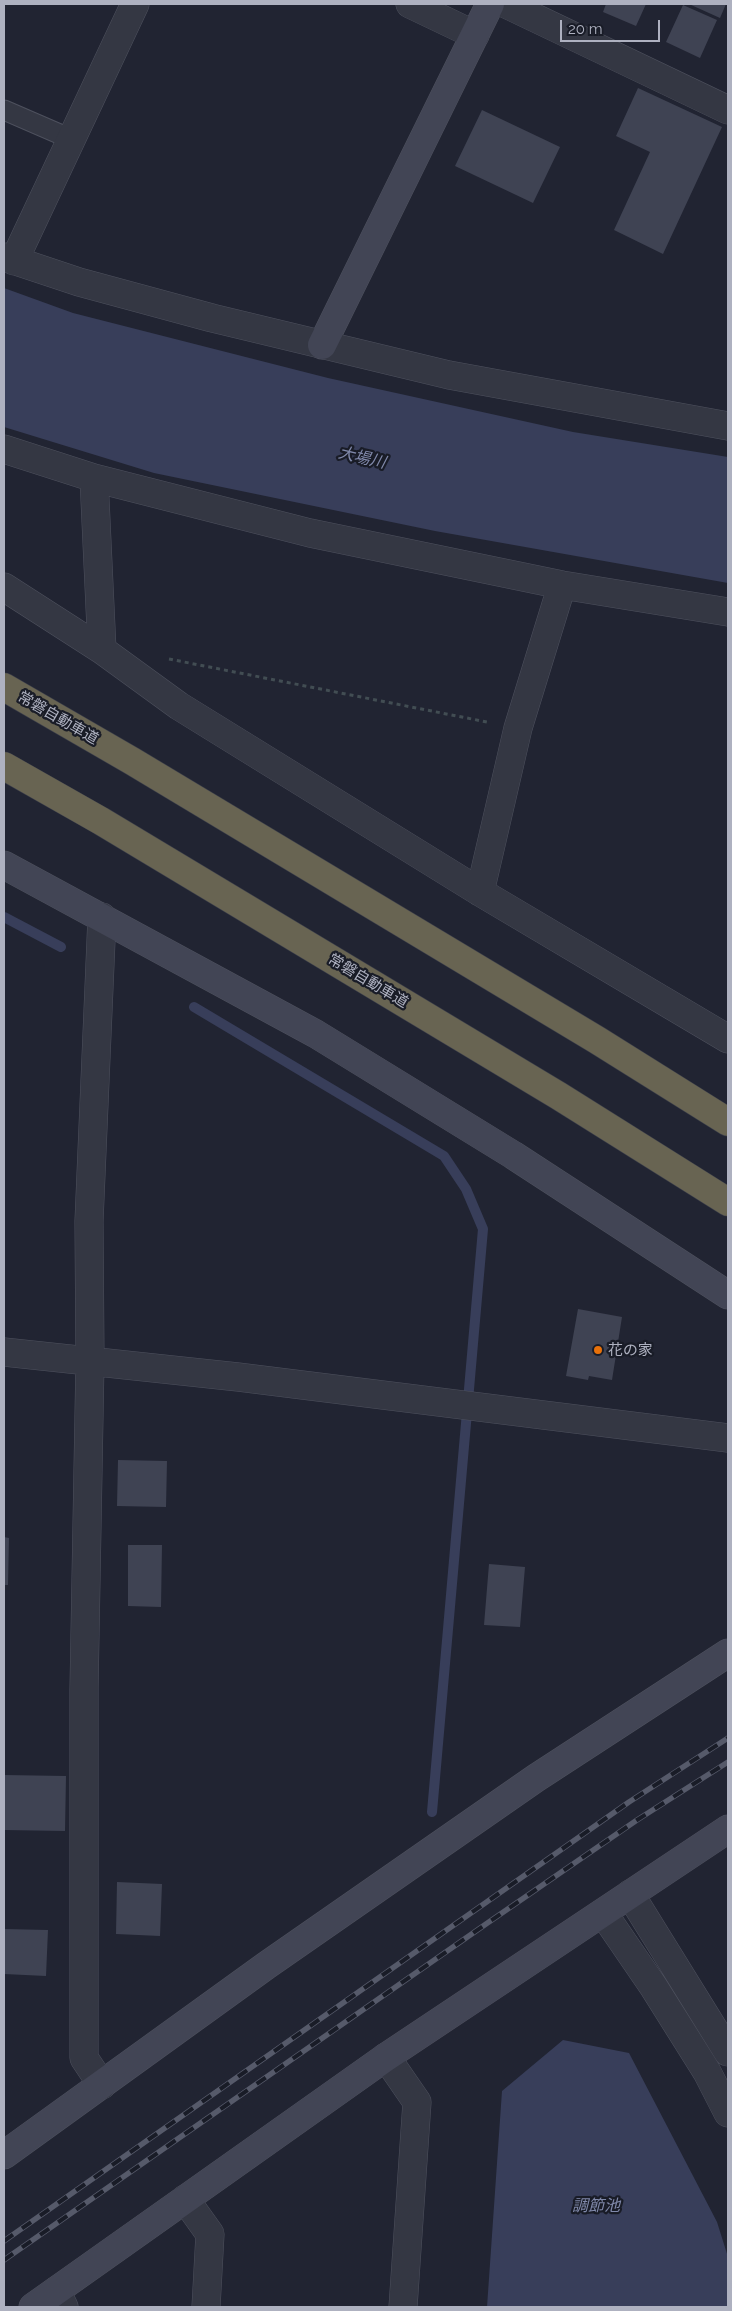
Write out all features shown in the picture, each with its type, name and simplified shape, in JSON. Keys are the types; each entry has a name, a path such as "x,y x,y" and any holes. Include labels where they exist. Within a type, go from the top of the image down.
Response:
{"highway":[{"name":"常磐自動車道","path":"4,687 141,766 597,1040 728,1122"},
{"name":"常磐自動車道","path":"4,766 101,821 542,1086 728,1202"}],"street":[{"path":"135,4 70,139 9,259 79,282 322,345 449,375 728,426"},
{"path":"410,4 475,35"},
{"path":"322,345 490,4"},
{"path":"506,4 728,110"},
{"path":"4,450 94,478 310,533 562,585 728,612"},
{"path":"94,478 102,650"},
{"path":"480,892 518,728 562,585"},
{"path":"4,588 102,650 179,706 480,892 728,1039"},
{"path":"4,865 316,1034 513,1155 728,1295"},
{"path":"102,917 89,1221 90,1361 84,1689 84,2058 102,2085"},
{"path":"4,1352 238,1376 728,1438"},
{"path":"4,2155 275,1959 536,1778 728,1653"},
{"path":"33,2307 60,2299 185,2199 386,2057 728,1829"},
{"path":"630,1894 728,2052"},
{"path":"602,1913 653,1986 707,2072 728,2113"},
{"path":"386,2057 417,2102 403,2307"},
{"path":"185,2199 210,2234 206,2307"}],"lane":[{"path":"4,110 70,139"}],"path":[{"path":"160,658 518,728"}],"water":[{"name":"大場川","path":"4,288 73,313 328,378 573,432 728,457 728,583 435,531 154,473 4,427"},
{"name":"調節池","path":"563,2040 629,2053 717,2222 728,2257 728,2307 487,2307 502,2091"}],"building":[{"path":"606,4 646,4 636,26 603,12"},
{"path":"689,4 726,4 720,18"},
{"path":"683,5 717,20 700,58 666,42"},
{"path":"638,88 722,127 663,254 614,230 650,152 616,136"},
{"path":"482,110 560,147 533,203 455,166"},
{"path":"578,1309 622,1317 612,1380 589,1376 588,1380 566,1376"},
{"path":"118,1460 167,1461 166,1507 117,1506"},
{"path":"4,1537 9,1538 8,1585 4,1585"},
{"path":"128,1545 162,1545 161,1607 128,1606"},
{"path":"489,1564 525,1567 520,1627 484,1625"},
{"path":"4,1775 66,1776 65,1831 4,1830"},
{"path":"117,1882 162,1884 160,1936 116,1934"},
{"path":"4,1929 48,1930 46,1976 4,1974"}],"waterway":[{"path":"4,917 61,947"},
{"path":"194,1007 444,1156 466,1189 483,1229 432,1812"}],"railway":[{"path":"4,2241 629,1802 728,1738"},
{"path":"4,2260 637,1820 728,1762"}],"place":[{"name":"花の家","path":"598,1350"}]}
